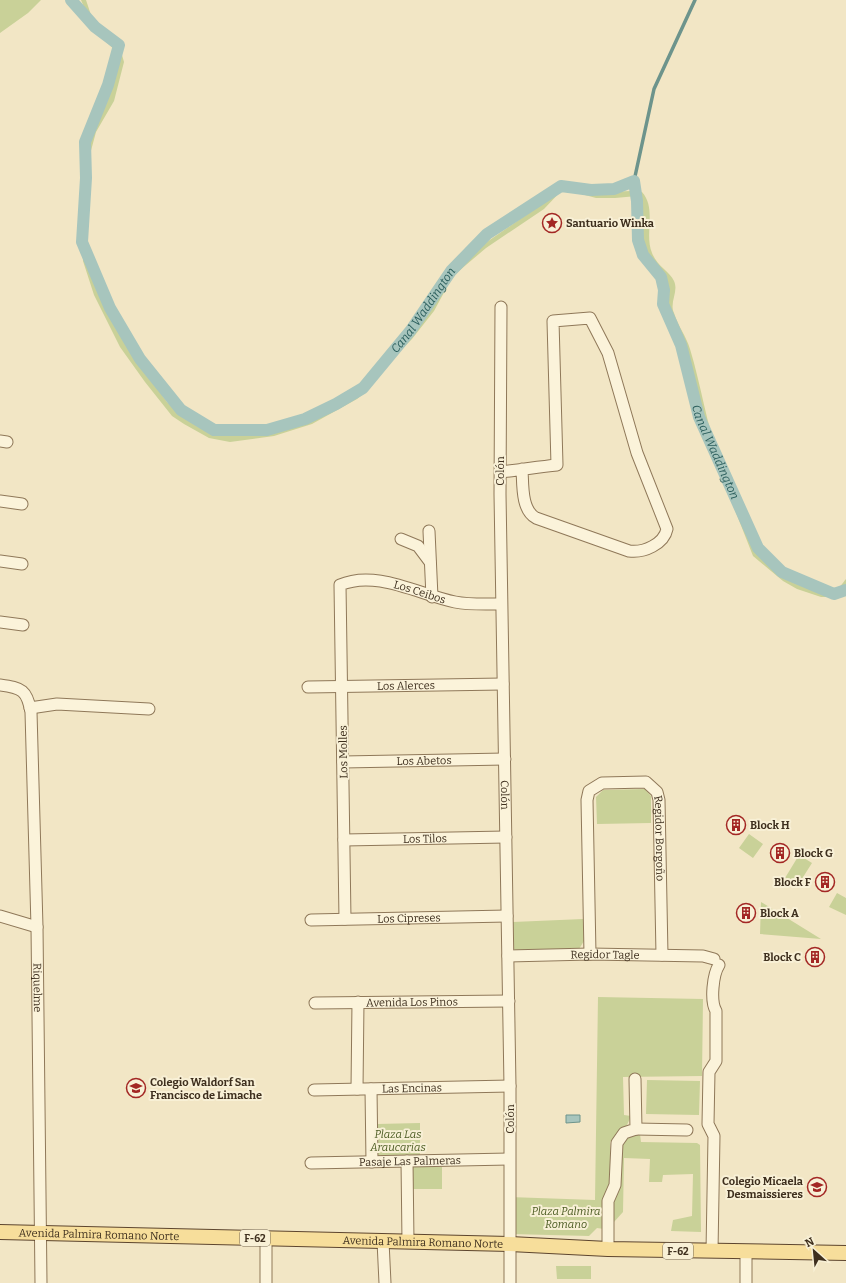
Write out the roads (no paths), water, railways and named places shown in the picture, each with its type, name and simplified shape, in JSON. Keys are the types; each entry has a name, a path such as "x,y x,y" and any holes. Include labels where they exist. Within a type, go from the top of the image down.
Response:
{"main road":[{"name":"Avenida Palmira Romano Norte","path":"0,1232 510,1244 608,1249 846,1253"}],"street":[{"name":"Colón","path":"501,307 501,604 509,1001 510,1283"},
{"path":"500,472 522,469 557,465 553,321 590,318 608,353 637,453 667,529 664,538 660,542 645,549 633,551 536,518 529,513 526,506 522,469"},
{"path":"0,501 22,504"},
{"path":"429,531 432,597"},
{"path":"401,539 418,546 430,562"},
{"path":"0,561 22,564"},
{"name":"Los Ceibos","path":"340,585 349,581 375,580 458,603 501,604"},
{"name":"Los Molles","path":"340,585 345,919"},
{"path":"0,622 23,625"},
{"name":"Los Alerces","path":"308,687 503,684"},
{"name":"Riquelme","path":"0,685 20,689 26,693 30,708 37,927 41,1283"},
{"path":"30,708 58,704 149,709"},
{"name":"Los Abetos","path":"343,762 505,759"},
{"name":"Regidor Borgoño","path":"590,954 587,800 589,791 602,783 646,782 657,792 659,800 662,955"},
{"name":"Los Tilos","path":"344,840 506,837"},
{"path":"0,916 37,927"},
{"name":"Los Cipreses","path":"311,920 507,916"},
{"name":"Regidor Tagle","path":"508,956 590,954 662,955 712,960 714,972 713,1006 716,1011 716,1061 708,1072 708,1124 714,1136 712,1251"},
{"name":"Avenida Los Pinos","path":"315,1004 358,1002 509,1001"},
{"path":"357,1089 358,1002"},
{"path":"635,1080 636,1130"},
{"name":"Las Encinas","path":"314,1090 510,1086"},
{"path":"371,1089 372,1162"},
{"path":"608,1249 608,1201 615,1185 617,1143 624,1133 636,1130 687,1130"},
{"name":"Pasaje Las Palmeras","path":"311,1163 509,1159"},
{"path":"407,1161 408,1242"},
{"path":"266,1238 266,1283"},
{"path":"383,1241 385,1283"},
{"path":"746,1252 746,1283"}],"water":[{"path":"566,1115 580,1115 580,1122 566,1123"}],"waterway":[{"name":"Canal Waddington","path":"71,0 95,27 119,45 108,85 85,142 86,178 82,242 110,308 140,359 181,410 214,430 267,430 305,419 336,404 363,388 411,330 451,271 487,234 561,186 591,190 614,189 634,181 637,201 638,240 643,255 661,277 664,290 663,304 681,345 699,417 758,548 782,572 834,594 846,590"},
{"path":"634,181 654,89 695,0"}],"place":[{"name":"Santuario Winka","path":"552,223"},
{"name":"Block H","path":"736,825"},
{"name":"Block G","path":"780,853"},
{"name":"Block F","path":"825,882"},
{"name":"Block A","path":"746,913"},
{"name":"Block C","path":"815,957"},
{"name":"Colegio Waldorf San Francisco de Limache","path":"136,1088"},
{"name":"Colegio Micaela Desmaissieres","path":"817,1187"}],"park label":[{"name":"Plaza Las Araucarias","path":"398,1140"},
{"name":"Plaza Palmira Romano","path":"566,1217"}]}
